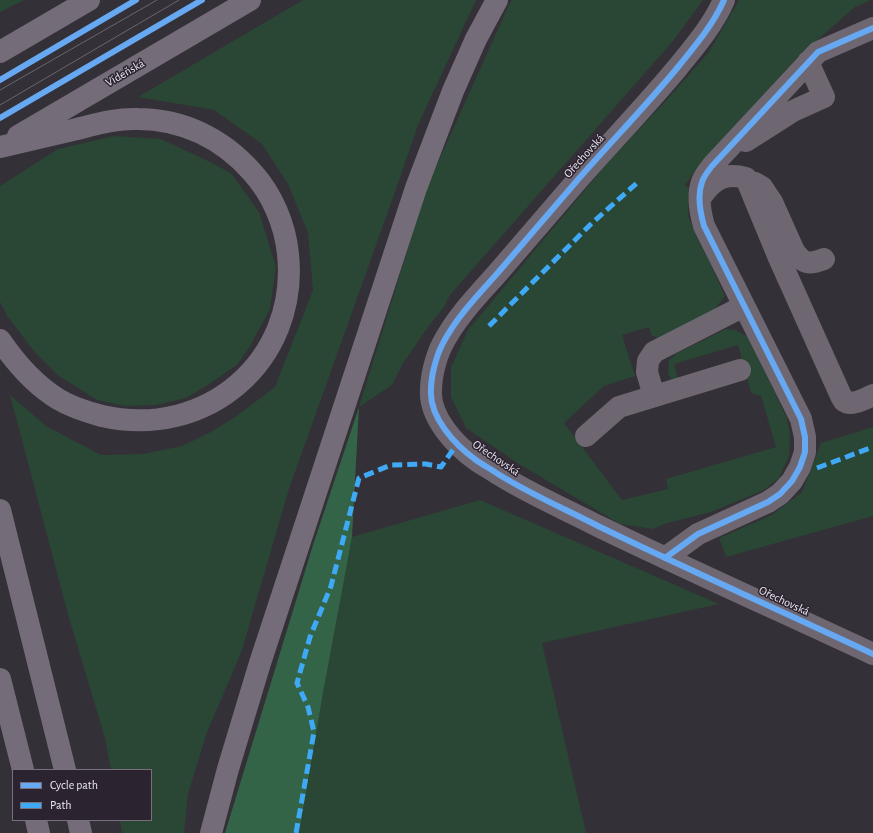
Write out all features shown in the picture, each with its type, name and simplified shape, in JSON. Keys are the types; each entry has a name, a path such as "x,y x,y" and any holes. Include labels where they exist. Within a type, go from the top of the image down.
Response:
{"highway":[{"name":"Vídeňská","path":"0,147 250,0"},
{"path":"211,833 228,769 260,663 416,188 453,91 476,39 497,0"},
{"path":"0,52 82,2"},
{"path":"0,147 118,120 157,120 199,132 232,152 246,164 258,178 276,208 282,225 287,246 289,268 288,290 284,312 276,333 266,352 252,370 237,385 219,398 200,408 178,416 157,420 135,421 115,419 76,407 58,398 38,384 21,368 0,340"},
{"path":"0,510 65,769"},
{"path":"0,679 23,769"},
{"path":"36,821 39,833"},
{"path":"78,821 81,833"}],"street":[{"name":"Ořechovská","path":"724,0 719,12 702,37 659,90 584,172 451,328 440,348 434,369 431,399 442,425 457,444 476,460 509,481 665,558 873,654"},
{"path":"665,558 698,534 768,502 780,494 792,481 800,467 805,452 801,419 704,226 699,200 702,182 706,174 718,160 818,52 873,28"},
{"path":"718,160 793,111 824,97 808,62"},
{"path":"699,200 714,181 722,177 730,175 746,178 762,187 768,194 794,251 799,257 808,263 824,259"},
{"path":"746,178 779,258 841,396 844,401 850,404 873,395"},
{"path":"654,396 647,372 648,361 654,352 744,306"},
{"path":"586,436 619,407 740,370"}],"green space":[{"path":"0,0 24,0 0,12"},
{"path":"303,0 476,0 418,125 289,489 241,653 207,732 188,794 184,833 122,833 120,821 152,821 152,769 111,769 105,738 69,618 10,395 46,426 101,455 143,454 182,446 211,432 235,417 275,387 313,290 308,233 288,184 262,144 214,110 138,97"},
{"path":"512,0 703,0 673,41 450,295 444,307 428,327 402,365 392,385 359,407 427,187"},
{"path":"739,0 871,0 855,7 796,59 701,162 685,185 689,188 688,215 697,238 725,296 714,310 658,338 651,335 649,327 622,335 635,376 604,386 564,423 622,500 668,489 666,479 776,447 761,396 751,393 738,345 674,364 678,380 672,380 668,373 669,361 677,353 726,329 736,330 748,337 787,418 790,435 789,456 779,478 764,490 711,512 664,524 653,529 620,524 519,464 466,428 451,397 451,367 468,330 609,161 663,104 709,52"},
{"path":"114,136 161,139 231,173 259,212 276,267 270,309 250,346 238,364 186,398 156,405 125,406 97,400 59,376 33,350 8,317 0,302 0,186 58,149"},
{"path":"359,407 352,537 299,833 225,833 313,545"},
{"path":"873,427 873,516 726,557 719,538 772,515 802,492 821,443"},
{"path":"480,500 719,604 542,643 586,833 299,833 352,537"}],"tram line":[{"path":"0,90 157,0"},
{"path":"0,105 179,0"}],"marked path":[{"path":"489,326 591,224 638,182"},
{"path":"296,833 314,732 308,707 297,683 310,637 331,586 359,478 391,465 426,464 441,467 457,444"},
{"path":"817,468 873,447"}],"cycle path":[{"path":"0,80 136,0"},
{"path":"0,118 202,0"},
{"path":"724,0 709,27 653,97 575,183 459,317 447,335 438,355 432,379 431,400 434,410 445,430 460,447 476,460 522,488 632,542 873,654"},
{"path":"665,558 698,534 768,502 780,494 792,481 800,467 805,452 805,437 801,419 704,226 700,210 700,187 706,174 712,166 818,52 873,28"}]}
